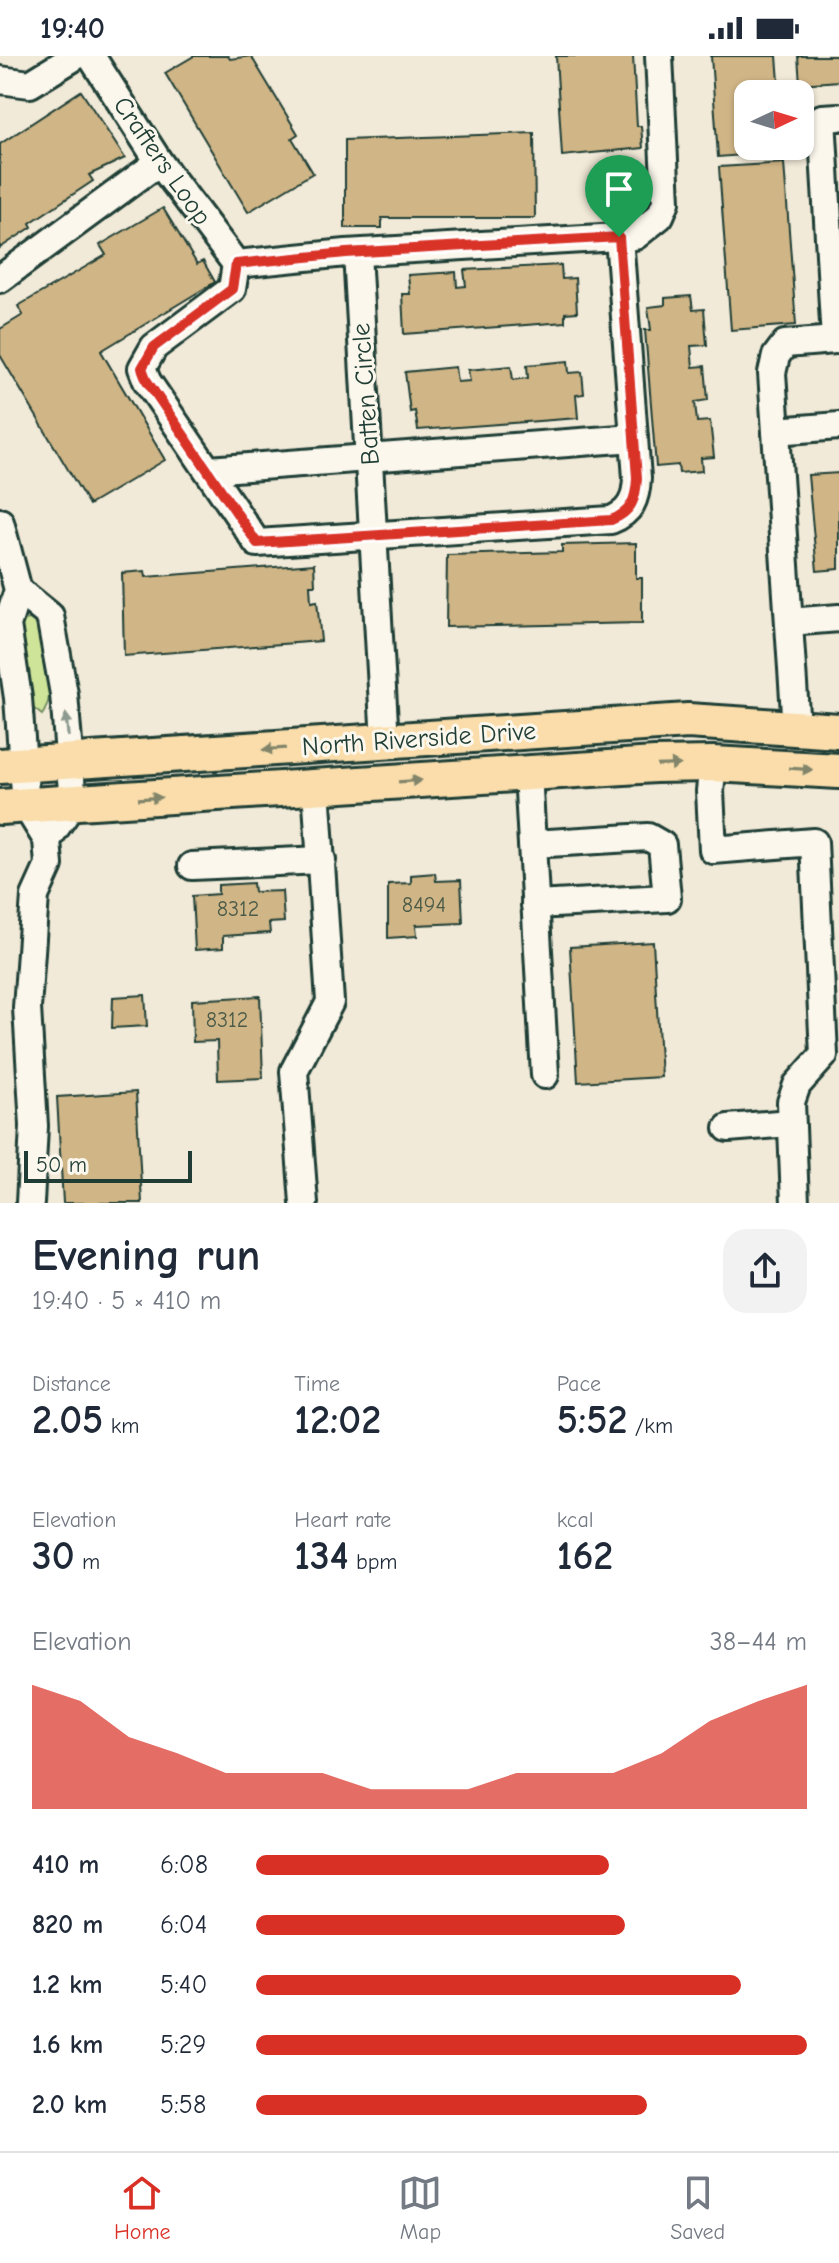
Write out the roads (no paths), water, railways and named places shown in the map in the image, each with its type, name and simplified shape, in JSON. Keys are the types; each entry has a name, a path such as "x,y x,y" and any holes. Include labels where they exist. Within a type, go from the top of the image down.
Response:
{"main road":[{"name":"North Riverside Drive","path":"12,765 688,721 839,731"},
{"name":"North Riverside Drive","path":"13,806 713,764 839,771"}],"street":[{"path":"0,80 30,84 76,56"},
{"name":"Crafters Loop","path":"91,56 159,162 236,264"},
{"path":"619,237 636,498 624,515 611,520 257,543 147,381 142,368 154,347 232,289 236,264 357,253 635,236 650,226 666,202 659,56"},
{"path":"796,728 772,373 776,356 785,344 837,340 822,118 839,117"},
{"path":"0,279 159,162"},
{"name":"Batten Circle","path":"357,253 385,741"},
{"path":"776,431 839,426"},
{"path":"208,470 634,438"},
{"path":"0,522 18,590 7,625 13,806 47,840"},
{"path":"18,590 50,616 59,657 73,803 47,840 49,865 35,896 27,1008 34,1126 30,1203"},
{"path":"789,622 839,618"},
{"path":"713,764 710,791 713,850 814,842 824,1055 797,1085 791,1102 795,1203"},
{"path":"528,773 545,1075"},
{"path":"304,1203 294,1071 330,1002 316,787"},
{"path":"532,844 648,837 662,845 665,856 667,898 535,905"},
{"path":"192,866 322,860"},
{"path":"728,1128 790,1123"}]}
